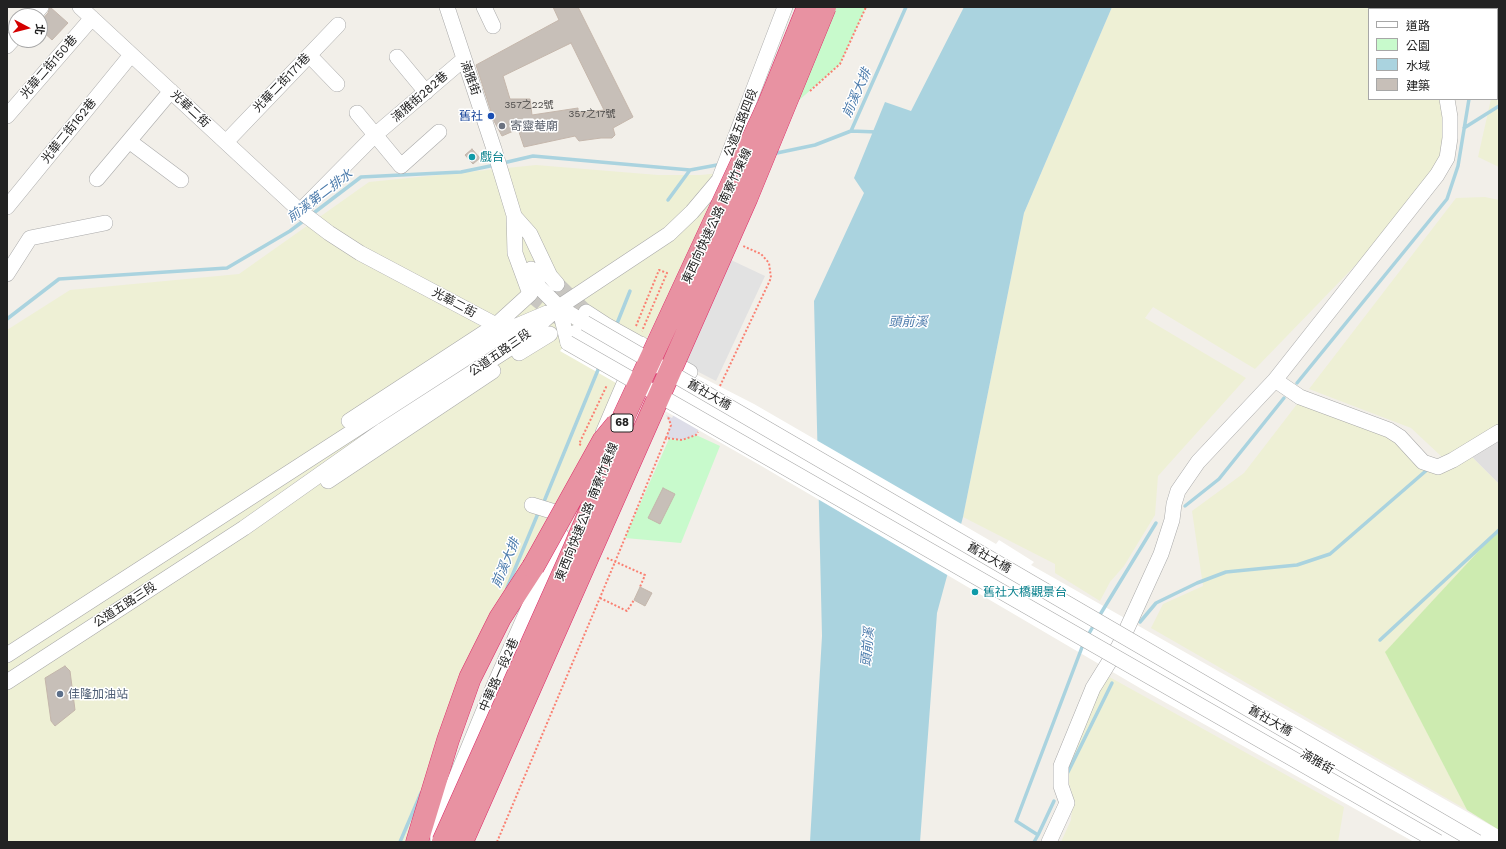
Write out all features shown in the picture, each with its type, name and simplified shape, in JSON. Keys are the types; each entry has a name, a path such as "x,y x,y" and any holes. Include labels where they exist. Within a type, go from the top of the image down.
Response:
{"highway":[{"name":"東西向快速公路 南寮竹東線","path":"443,842 574,549 613,457 624,416 768,106 808,7"},
{"name":"東西向快速公路 南寮竹東線","path":"462,842 747,197 825,7"},
{"path":"417,842 448,740 470,678 500,618 533,567 603,441 624,416"}],"street":[{"name":"光華二街","path":"80,7 300,211 329,233 360,253 496,325"},
{"name":"湳雅街","path":"447,7 494,149 514,216"},
{"path":"484,7 493,26"},
{"name":"公道五路四段","path":"559,307 669,234 692,212 719,180 785,7"},
{"name":"光華二街150巷","path":"7,116 92,18"},
{"name":"光華二街171巷","path":"226,142 338,25"},
{"name":"光華二街162巷","path":"7,207 131,55"},
{"path":"309,55 337,84"},
{"path":"396,57 426,92"},
{"name":"湳雅街282巷","path":"300,211 375,135 464,58"},
{"path":"97,179 171,91"},
{"path":"1049,842 1067,803 1061,786 1061,766 1093,688 1119,646 1161,554 1172,520 1174,504 1178,491 1198,462 1276,380 1437,175 1447,158 1450,138 1450,117 1447,100"},
{"path":"357,113 401,166 439,132"},
{"path":"129,141 181,180"},
{"path":"514,216 528,263 539,288 595,344 632,365 640,341"},
{"path":"514,216 530,234 550,276 557,284"},
{"name":"公道五路三段","path":"236,506 278,467 496,325 530,294 515,253 514,216"},
{"path":"7,274 30,238 105,223"},
{"path":"559,307 579,328"},
{"name":"公道五路三段","path":"7,655 514,327 559,307"},
{"name":"公道五路三段","path":"7,682 244,528 383,430 521,341 559,307"},
{"path":"579,328 606,325 640,341 690,372"},
{"name":"舊社大橋","path":"579,328 1438,842"},
{"name":"舊社大橋","path":"579,328 1477,842"},
{"name":"公道五路三段","path":"244,528 297,502 550,334"},
{"name":"中華路一段2巷","path":"438,842 437,824 447,799 493,688 554,552 632,365"},
{"path":"1276,380 1300,397 1389,430 1400,437 1423,462 1438,467 1453,460 1499,432"},
{"name":"中華路一段2巷","path":"554,552 558,513 583,481"},
{"path":"532,505 558,513"},
{"path":"39,634 51,653"},
{"name":"湳雅街","path":"1119,646 1453,842"},
{"name":"中華路一段2巷","path":"447,799 448,842"}],"path":[{"path":"635,329 658,270 667,273 640,341"},
{"path":"615,562 645,575 640,587"},
{"path":"600,598 627,611 634,600"}],"shaded area":[{"path":"731,260 765,276 716,381 685,365"},
{"path":"693,378 718,391 696,435 682,440 666,438 671,425 666,415 672,418"},
{"path":"1499,440 1499,484 1472,457"}],"green space":[{"path":"820,7 866,7 840,64 771,125"},
{"path":"1112,7 1462,7 1368,8 1368,100 1441,100 1446,132 1435,172 1378,242 1255,369 1153,307 1145,318 1246,378 1158,476 1155,515 1124,566 1110,582 1100,601 1055,573 1055,564 963,517 1024,213"},
{"path":"1499,63 1499,167 1478,157 1491,100 1498,100"},
{"path":"536,165 658,175 701,175 729,172 710,204 667,300 569,483 474,650 437,737 408,842 7,842 7,330 70,290 239,274 369,182"},
{"path":"1485,197 1499,200 1499,427 1457,454 1442,457 1411,428 1309,389 1456,198"},
{"path":"1304,395 1398,430 1440,468 1472,457 1499,484 1499,529 1386,652 1467,810 1151,628 1163,604 1203,586 1192,511 1244,473"},
{"path":"696,435 720,446 681,543 625,538 669,439 682,440"},
{"path":"1499,529 1499,830 1467,810 1385,652"},
{"path":"1104,674 1344,807 1338,842 1061,842 1071,820 1073,797 1065,770"}],"water":[{"name":"頭前溪","path":"964,7 1112,7 1024,213 963,517 937,613 920,842 810,842 822,636 814,301 864,193 854,178 885,102 911,111"}],"pier":[{"path":"586,318 754,404 996,544 999,540 1034,562 1031,565 1499,830 1499,842 1414,842 1145,691 758,464 560,351"}],"building":[{"path":"50,7 68,23 52,40 48,36 48,13"},
{"path":"553,7 578,7 633,117 613,128 615,135 612,138 579,141 575,136 524,147 518,129 502,136 494,121 476,65 559,20","holes":["571,43 604,110 578,113 578,108 532,115 530,99 510,99 503,76"]},
{"name":"戲台","path":"472,149 480,158 473,164 465,155"},
{"path":"663,488 675,494 660,524 648,518"},
{"path":"640,587 652,593 645,606 634,600"},
{"name":"佳隆加油站","path":"65,666 70,671 75,710 55,726 51,721 45,678"}],"waterway":[{"name":"前溪大排","path":"772,154 815,145 851,131 906,7"},
{"path":"1297,383 1447,199 1458,166 1469,100"},
{"path":"1464,128 1499,106"},
{"path":"851,131 877,132"},
{"name":"前溪第二排水","path":"503,163 533,156 690,170 717,165"},
{"name":"前溪第二排水","path":"311,215 361,177 461,172 495,165"},
{"name":"前溪大排","path":"668,200 690,170"},
{"name":"前溪第二排水","path":"7,319 59,279 227,268 290,231 306,219"},
{"name":"前溪大排","path":"616,326 630,291"},
{"name":"前溪大排","path":"543,504 600,365"},
{"path":"1185,506 1219,479 1284,398"},
{"path":"1140,622 1156,603 1197,583 1226,572 1297,565 1330,554 1428,469"},
{"name":"前溪大排","path":"507,588 539,511"},
{"path":"1098,618 1156,523"},
{"path":"1380,640 1499,530"},
{"path":"1087,637 1095,623"},
{"path":"1034,842 1038,835 1016,821 1084,642"},
{"path":"1067,774 1112,683"},
{"name":"前溪大排","path":"400,842 421,793"},
{"path":"1038,835 1054,801"}],"tunnel":[{"path":"557,284 586,312"},
{"path":"530,294 560,319"}],"place":[{"name":"舊社","path":"491,116"},
{"name":"寄靈菴廟","path":"502,126"},
{"name":"戲台","path":"472,157"},
{"name":"舊社大橋觀景台","path":"975,592"},
{"name":"佳隆加油站","path":"60,694"}]}
